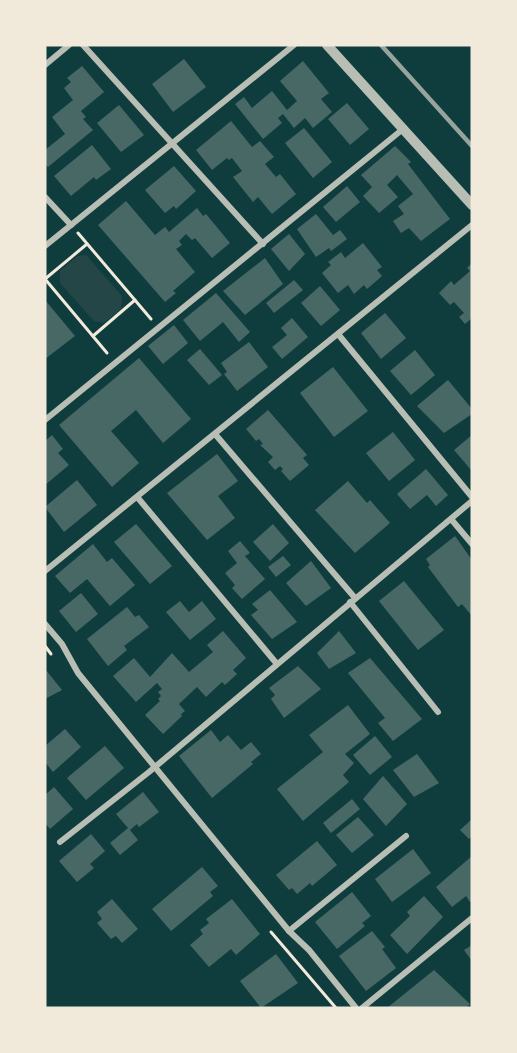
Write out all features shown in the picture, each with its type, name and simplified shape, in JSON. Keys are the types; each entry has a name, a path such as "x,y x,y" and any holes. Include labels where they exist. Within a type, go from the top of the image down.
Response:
{"street":[{"path":"45,65 69,45"},
{"path":"83,45 263,244"},
{"path":"45,246 172,146 294,45"},
{"path":"327,45 472,205"},
{"path":"45,420 403,129"},
{"path":"45,197 71,225"},
{"path":"45,571 138,498 472,225"},
{"path":"60,842 155,766 472,499 338,334"},
{"path":"215,434 352,600 438,712"},
{"path":"138,498 277,664"},
{"path":"451,519 472,544"},
{"path":"45,624 62,644 78,672 289,931 309,950 356,1008"},
{"path":"289,931 406,836"},
{"path":"362,1008 472,918"}],"path":[{"path":"71,225 159,327"},
{"path":"87,244 45,279 115,362"},
{"path":"93,336 135,300"}],"shaded area":[{"path":"86,255 122,296 121,309 104,323 94,321 60,283 60,271 77,256"}],"building":[{"path":"184,59 206,87 173,112 152,84"},
{"path":"303,61 329,93 321,99 332,112 313,128 305,118 294,128 283,114 278,118 282,123 263,139 235,104 244,97 252,108 272,91 287,110 297,101 280,81"},
{"path":"82,66 104,92 81,111 86,117 83,119 93,130 48,167 45,164 45,150 65,134 52,117 73,100 64,88 71,82 67,78"},
{"path":"347,103 369,129 350,145 328,119"},
{"path":"119,105 144,135 121,152 97,123"},
{"path":"231,121 252,147 260,141 274,157 265,164 276,177 280,174 296,194 272,214 258,197 253,202 233,177 242,171 232,158 229,160 227,158 212,170 196,150"},
{"path":"304,128 332,162 313,178 285,143"},
{"path":"92,145 111,169 96,180 94,177 71,196 54,176"},
{"path":"395,146 411,162 408,164 450,219 421,241 409,228 401,233 393,221 404,214 398,206 413,194 397,175 387,185 398,197 379,213 363,196 372,187 361,175"},
{"path":"174,166 196,191 176,209 174,206 165,213 145,190"},
{"path":"347,186 360,202 336,222 323,207"},
{"path":"126,201 155,235 165,227 169,232 197,208 203,216 206,214 230,243 212,258 195,238 192,240 186,234 179,241 182,245 176,249 195,272 173,291 176,293 165,302 98,225"},
{"path":"316,214 333,235 340,230 347,239 331,251 329,248 316,257 297,229"},
{"path":"289,234 305,254 289,271 271,249"},
{"path":"363,243 382,267 377,270 382,276 367,289 364,285 354,294 348,285 338,293 322,273 331,265 328,262 341,252 345,258"},
{"path":"265,258 283,284 245,315 223,291"},
{"path":"472,263 472,318 465,324 459,317 464,313 454,302 450,305 439,293 451,281 454,285 470,271 467,268"},
{"path":"294,280 303,290 274,313 266,303"},
{"path":"320,286 340,310 321,326 301,303"},
{"path":"216,293 250,332 239,342 223,322 200,341 183,320"},
{"path":"45,300 75,336 45,359"},
{"path":"385,313 406,338 381,359 361,333"},
{"path":"292,318 308,337 282,359 272,347 287,335 281,328"},
{"path":"174,325 188,343 163,364 148,346"},
{"path":"249,342 268,367 237,391 224,374 227,372 221,363"},
{"path":"200,349 222,375 209,385 187,360"},
{"path":"415,350 435,375 411,395 390,371"},
{"path":"139,358 191,419 163,443 136,410 111,431 139,463 112,487 59,425"},
{"path":"333,367 368,411 334,437 300,393"},
{"path":"448,380 472,409 472,414 444,433 417,406"},
{"path":"268,410 307,455 303,458 309,465 290,481 281,471 283,469 280,466 275,470 268,462 273,457 260,445 263,444 259,439 256,441 246,429"},
{"path":"393,432 415,460 389,481 366,453"},
{"path":"52,435 63,449 58,453 69,465 45,485 45,441"},
{"path":"472,435 472,471 454,450"},
{"path":"217,454 238,481 218,496 235,518 207,540 167,493"},
{"path":"426,469 448,495 436,506 427,495 410,509 397,494"},
{"path":"77,480 97,505 64,532 45,507"},
{"path":"348,481 367,503 370,500 390,523 355,553 315,510"},
{"path":"136,524 172,566 150,584 114,542"},
{"path":"273,524 289,543 270,561 253,542"},
{"path":"455,536 472,560 472,616 462,604 458,607 428,567 430,565 426,559"},
{"path":"240,541 250,553 245,556 265,579 242,599 232,588 235,585 225,573 237,563 228,551"},
{"path":"93,544 107,562 112,558 135,585 110,606 87,579 70,593 55,576"},
{"path":"283,556 291,565 276,577 268,567"},
{"path":"311,561 331,588 306,606 286,583"},
{"path":"404,581 444,630 418,650 379,601"},
{"path":"270,590 297,622 272,639 251,615 258,610 252,604"},
{"path":"81,593 98,614 76,632 59,611"},
{"path":"180,601 189,612 202,601 216,619 190,640 166,612"},
{"path":"127,607 135,617 139,615 149,627 124,646 127,650 108,666 87,639"},
{"path":"223,631 246,658 233,670 237,674 225,685 222,682 206,697 197,687 179,704 185,711 181,714 182,716 163,734 145,715 160,701 158,699 161,696 158,692 162,689 157,683 136,702 113,676 134,658 150,677 172,653 189,672 213,652 207,645"},
{"path":"339,631 356,653 329,669 317,653"},
{"path":"370,658 422,719 393,741 378,723 385,718 348,673"},
{"path":"298,666 321,689 284,718 271,699 275,695 269,688"},
{"path":"45,669 62,690 45,699"},
{"path":"348,705 370,734 345,754 354,763 343,775 349,782 303,821 277,789 323,752 309,735"},
{"path":"65,729 81,747 53,772 45,762 45,746"},
{"path":"211,730 220,742 228,735 241,750 251,742 261,754 251,762 253,764 212,798 179,756"},
{"path":"375,736 392,757 370,775 353,755"},
{"path":"105,746 124,768 86,800 67,778"},
{"path":"417,754 439,783 414,797 393,770"},
{"path":"383,776 407,804 386,826 363,799"},
{"path":"54,787 73,809 50,829 45,823 45,795"},
{"path":"143,792 159,812 139,827 137,824 130,830 138,840 120,855 110,843 128,828 116,814"},
{"path":"352,799 360,809 331,833 323,823"},
{"path":"358,817 374,835 352,853 336,835"},
{"path":"472,819 472,836 469,839 460,830"},
{"path":"91,834 105,851 90,864 94,868 77,882 59,861"},
{"path":"317,841 337,865 312,886 310,883 297,894 292,888 289,890 276,875"},
{"path":"413,849 431,873 392,902 375,879"},
{"path":"472,856 472,900 470,902 466,896 452,907 436,887"},
{"path":"202,867 218,886 210,892 213,896 171,931 152,909"},
{"path":"352,892 371,916 362,923 365,926 337,949 315,922"},
{"path":"424,896 443,917 407,954 390,935 410,916 407,912"},
{"path":"112,899 138,929 122,943 116,936 111,939 97,923 102,919 97,912"},
{"path":"232,899 260,934 236,955 231,949 209,967 190,945 203,934 200,930 209,923 206,919"},
{"path":"372,931 385,947 382,949 396,968 366,991 339,956"},
{"path":"472,945 472,961 464,950"},
{"path":"276,954 298,983 261,1008 240,981"},
{"path":"434,970 470,1004 466,1008 387,1008"}],"railway":[{"path":"381,45 472,146"}]}
